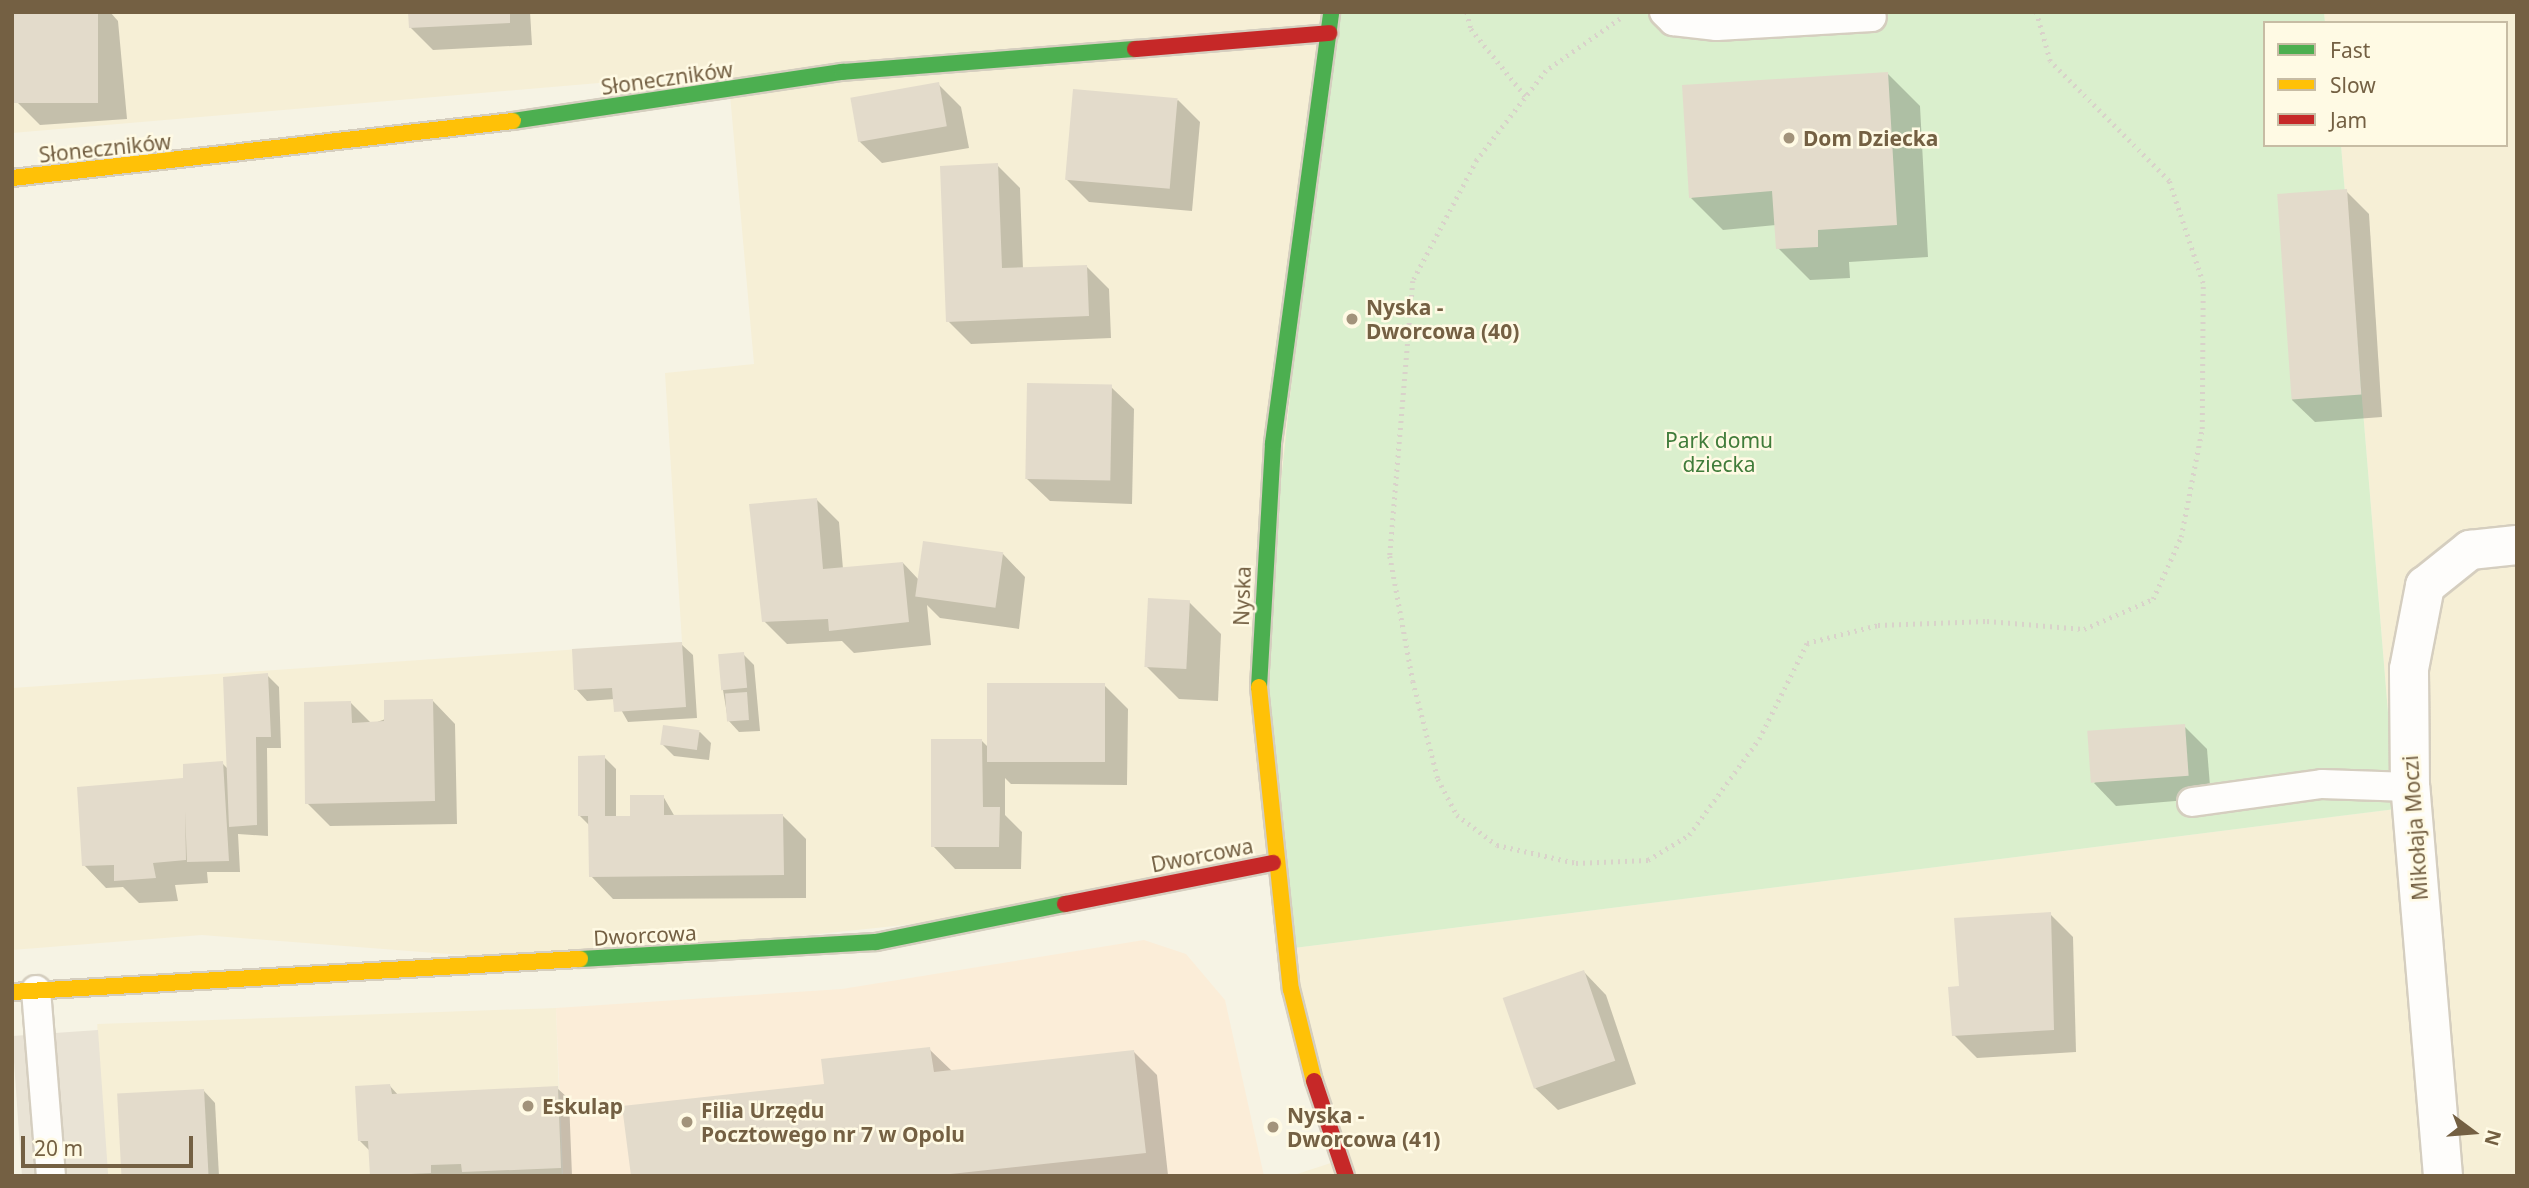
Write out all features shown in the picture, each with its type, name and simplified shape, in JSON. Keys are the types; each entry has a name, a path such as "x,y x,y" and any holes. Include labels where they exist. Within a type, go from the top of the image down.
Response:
{"street":[{"name":"Nyska","path":"1331,12 1265,544 1259,688 1273,863 1291,989 1319,1103 1346,1176"},
{"name":"Słoneczników","path":"12,178 484,124 842,72 1329,33"},
{"name":"Mikołaja Moczi","path":"2443,1176 2410,787 2409,669 2424,586 2470,550 2517,545"},
{"name":"Dworcowa","path":"24,991 876,942 1273,863"}],"lane":[{"path":"1664,12 1672,21 1717,26 1872,17"},
{"path":"2192,802 2322,784 2410,787"},
{"path":"24,991 51,1176"}],"path":[{"path":"1467,12 1471,29 1526,97"},
{"path":"1629,12 1546,71 1477,160 1413,281 1390,555 1413,681 1438,779 1457,815 1497,845 1576,863 1648,860 1689,835 1759,739 1807,643 1878,625 1987,621 2084,629 2153,599 2181,537 2202,429 2203,283 2169,181 2050,61 2036,12"}],"shaded area":[{"path":"12,12 1331,12 1273,863 1018,913 554,962 202,935 12,950 12,688 682,642 665,373 754,364 728,72 12,133"},
{"path":"2324,12 2517,12 2517,1176 1291,1176 1340,1160 1286,949 2396,809 2341,147 2508,147 2508,21 2325,21"},
{"path":"1144,940 1186,954 1225,1000 1264,1176 563,1176 556,1008 842,989"},
{"path":"556,1008 562,1176 103,1176 97,1024"},
{"path":"98,1030 108,1176 22,1176 12,1036"}],"green space":[{"name":"Park domu dziecka","path":"1331,12 2324,12 2325,21 2263,21 2263,147 2341,147 2396,809 1286,949 1259,688"}],"building":[{"path":"12,12 98,12 98,103 12,103"},
{"path":"408,12 510,12 510,23 409,28"},
{"name":"Dom Dziecka","path":"1888,72 1897,225 1818,230 1818,247 1776,249 1772,191 1689,198 1682,85"},
{"path":"939,82 947,126 858,142 850,98"},
{"path":"1073,89 1178,98 1170,189 1065,180"},
{"path":"998,163 1002,268 1087,265 1089,316 946,322 940,166"},
{"path":"2347,189 2361,394 2292,399 2277,194"},
{"path":"1027,383 1112,384 1110,480 1025,479"},
{"path":"817,498 823,569 903,562 909,622 829,631 828,619 762,622 749,504"},
{"path":"923,541 1003,552 995,608 915,596"},
{"path":"1148,598 1190,600 1186,669 1144,667"},
{"path":"682,642 686,707 614,712 612,688 574,690 572,649"},
{"path":"744,652 747,688 721,690 718,654"},
{"path":"268,673 271,737 256,737 257,825 229,827 223,677"},
{"path":"987,683 1105,683 1105,762 987,762"},
{"path":"747,692 749,720 727,721 725,694"},
{"path":"433,699 435,801 305,804 304,702 351,701 352,723 384,721 384,700"},
{"path":"2185,724 2189,776 2091,783 2087,731"},
{"path":"663,725 700,730 697,750 660,745"},
{"path":"931,739 982,739 983,807 1000,807 999,847 931,847"},
{"path":"605,755 605,816 630,816 630,795 664,795 664,815 783,814 784,875 589,877 588,816 578,816 578,756"},
{"path":"223,761 229,861 187,862 185,811 186,860 153,863 156,878 114,881 114,865 82,866 77,787 183,778 183,764"},
{"path":"2051,912 2054,1030 1952,1036 1948,987 1959,986 1954,918"},
{"path":"1584,970 1615,1061 1534,1089 1503,998"},
{"path":"930,1047 934,1072 1134,1050 1146,1153 932,1176 631,1176 622,1106 824,1084 821,1059"},
{"path":"390,1084 392,1094 558,1086 561,1168 462,1172 461,1164 431,1165 431,1173 370,1176 368,1141 358,1141 355,1086"},
{"path":"204,1089 209,1176 121,1176 117,1094"}],"traffic: fast":[{"path":"1259,687 1273,443 1331,12"},
{"path":"513,121 842,72 1135,49"},
{"path":"580,959 876,942 1065,904"}],"traffic: slow":[{"path":"12,178 513,121"},
{"path":"1259,687 1291,989 1314,1081"},
{"path":"12,992 580,959"}],"traffic: jam":[{"path":"1135,49 1329,33"},
{"path":"1065,904 1273,863"},
{"path":"1314,1081 1346,1176"}],"place":[{"name":"Dom Dziecka","path":"1789,138"},
{"name":"Nyska - Dworcowa (40)","path":"1352,319"},
{"name":"Eskulap","path":"528,1106"},
{"name":"Filia Urzędu Pocztowego nr 7 w Opolu","path":"687,1122"},
{"name":"Nyska - Dworcowa (41)","path":"1273,1127"}]}
